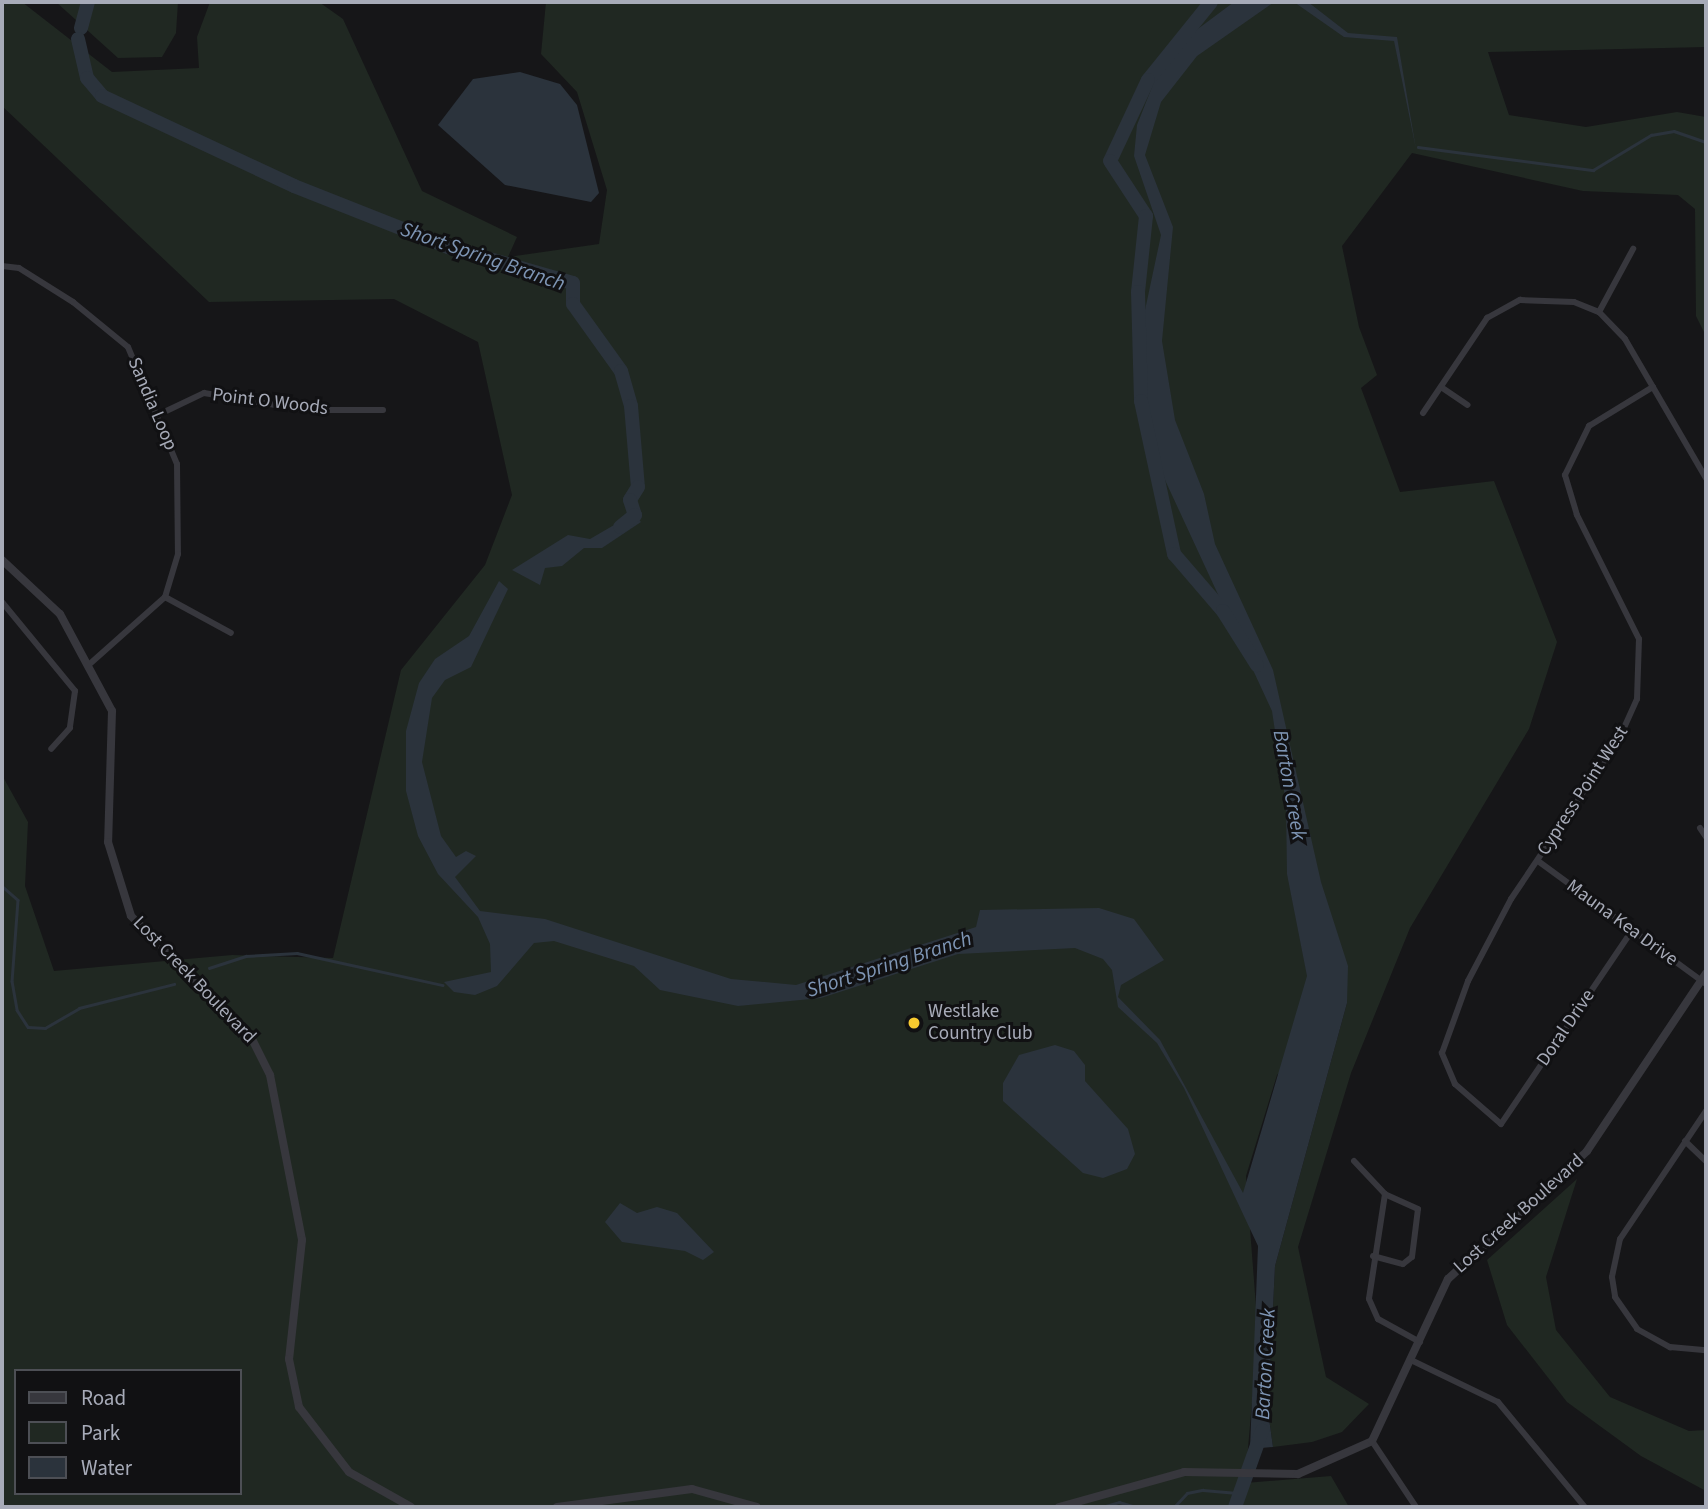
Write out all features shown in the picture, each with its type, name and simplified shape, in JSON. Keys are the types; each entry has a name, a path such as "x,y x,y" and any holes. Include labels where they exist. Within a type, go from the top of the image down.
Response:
{"street":[{"path":"1598,312 1633,249"},
{"name":"Sandia Loop","path":"2,266 19,268 73,302 128,347 160,414 177,464 178,554 165,597"},
{"path":"1423,413 1487,318 1503,307 1552,299 1598,312 1625,340 1706,478"},
{"path":"1441,387 1468,405"},
{"name":"Cypress Point West","path":"1501,1124 1455,1084 1443,1053 1483,949 1619,739 1642,680 1633,620 1568,493 1569,458 1590,426 1653,387"},
{"name":"Point O Woods","path":"160,414 204,393 306,410 383,411"},
{"name":"Lost Creek Boulevard","path":"2,560 60,614 92,663 112,711 106,810 120,891 154,942 250,1035 270,1075 302,1240 302,1288 289,1359 296,1399 310,1427 349,1472 411,1507"},
{"path":"92,663 165,597 231,634"},
{"path":"2,602 75,691 70,728 51,749"},
{"path":"1699,828 1706,837"},
{"name":"Mauna Kea Drive","path":"1538,861 1631,932 1705,979"},
{"name":"Doral Drive","path":"1501,1124 1631,932"},
{"name":"Lost Creek Boulevard","path":"1371,1441 1413,1361 1448,1279 1587,1151 1705,979"},
{"path":"1706,1111 1620,1239 1612,1277 1615,1297 1637,1329 1670,1347 1706,1350"},
{"path":"1685,1141 1706,1161"},
{"path":"1354,1161 1385,1194 1418,1209 1412,1257 1403,1264 1373,1256"},
{"path":"1385,1194 1367,1286 1373,1310 1392,1330 1420,1342"},
{"path":"1413,1361 1498,1402 1585,1507"},
{"path":"1059,1507 1165,1475 1298,1474 1371,1441 1416,1507"},
{"path":"557,1507 692,1489 757,1507"}],"green space":[{"path":"2,2 22,2 112,72 199,68 197,37 210,2 319,2 343,19 422,191 517,237 508,257 599,244 607,190 577,92 541,54 546,2 1706,2 1706,47 1488,52 1509,115 1586,127 1677,112 1706,117 1706,336 1696,316 1695,209 1678,195 1583,191 1412,153 1342,246 1359,327 1377,375 1361,388 1400,492 1494,481 1557,642 1529,729 1410,928 1351,1073 1298,1247 1326,1377 1369,1404 1342,1432 1312,1442 1273,1447 1268,1411 1275,1266 1347,1003 1277,1075 1246,1176 1258,1333 1245,1483 1331,1476 1349,1507 2,1507 2,775 28,822 25,886 54,971 232,955 333,958 401,670 485,565 512,495 478,342 394,299 209,302 2,106"},
{"path":"56,2 178,2 176,33 162,57 118,58"},
{"path":"1577,1179 1546,1277 1556,1330 1610,1397 1689,1431 1706,1430 1706,1491 1641,1456 1567,1402 1507,1325 1487,1260"}],"water":[{"path":"1234,2 1274,2 1197,56 1161,102 1145,155 1173,227 1162,341 1175,420 1204,494 1215,544 1273,670 1321,882 1348,966 1347,1003 1275,1266 1268,1411 1273,1447 1250,1449 1258,1246 1184,1088 1157,1043 1118,1007 1112,970 1103,959 1075,948 958,954 821,998 738,1006 660,990 634,966 554,941 534,943 497,986 475,995 454,992 444,982 491,972 490,944 478,917 438,874 418,836 406,791 406,731 419,683 435,659 469,636 499,581 508,589 471,667 445,680 432,698 422,762 441,836 456,857 466,851 476,856 455,877 480,911 545,919 731,979 796,985 976,927 980,910 1099,908 1134,919 1164,960 1121,985 1118,997 1160,1040 1243,1193 1307,976 1287,874 1286,804 1272,711 1165,480 1143,408 1141,329 1161,235 1134,156 1137,125 1154,82 1187,37"},
{"path":"1294,2 1308,2 1348,33 1397,37 1416,149 1394,41 1344,37"},
{"path":"520,72 560,84 577,105 599,193 591,202 505,185 438,125 473,79"},
{"path":"633,514 641,522 602,548 584,548 562,566 545,568 540,585 512,570 568,535 590,539"},
{"path":"1055,1045 1074,1051 1085,1065 1085,1081 1128,1129 1135,1154 1127,1169 1103,1178 1083,1173 1003,1101 1003,1083 1019,1055"},
{"path":"620,1203 637,1213 657,1207 677,1213 714,1252 703,1260 685,1251 622,1242 605,1222"}],"waterway":[{"name":"Short Spring Branch","path":"81,28 88,2"},
{"name":"Barton Creek","path":"1211,2 1148,80 1110,161 1146,216 1138,292 1141,401 1174,554 1223,611 1257,665"},
{"name":"Short Spring Branch","path":"78,39 87,78 102,96 294,186 448,247 573,283 573,304 621,371 631,406 638,487 630,500 635,515 620,527"},
{"path":"1418,147 1593,170 1651,135 1674,131 1706,142"},
{"path":"2,886 18,900 12,981 17,1010 28,1027 45,1028 79,1008 174,984"},
{"path":"209,968 246,956 297,953 443,985"},
{"name":"Barton Creek","path":"1235,1507 1262,1431"},
{"path":"1174,1507 1187,1493 1203,1490 1237,1493"},
{"path":"1102,1507 1119,1502 1136,1507"}],"place":[{"name":"Westlake Country Club","path":"914,1023"}]}
